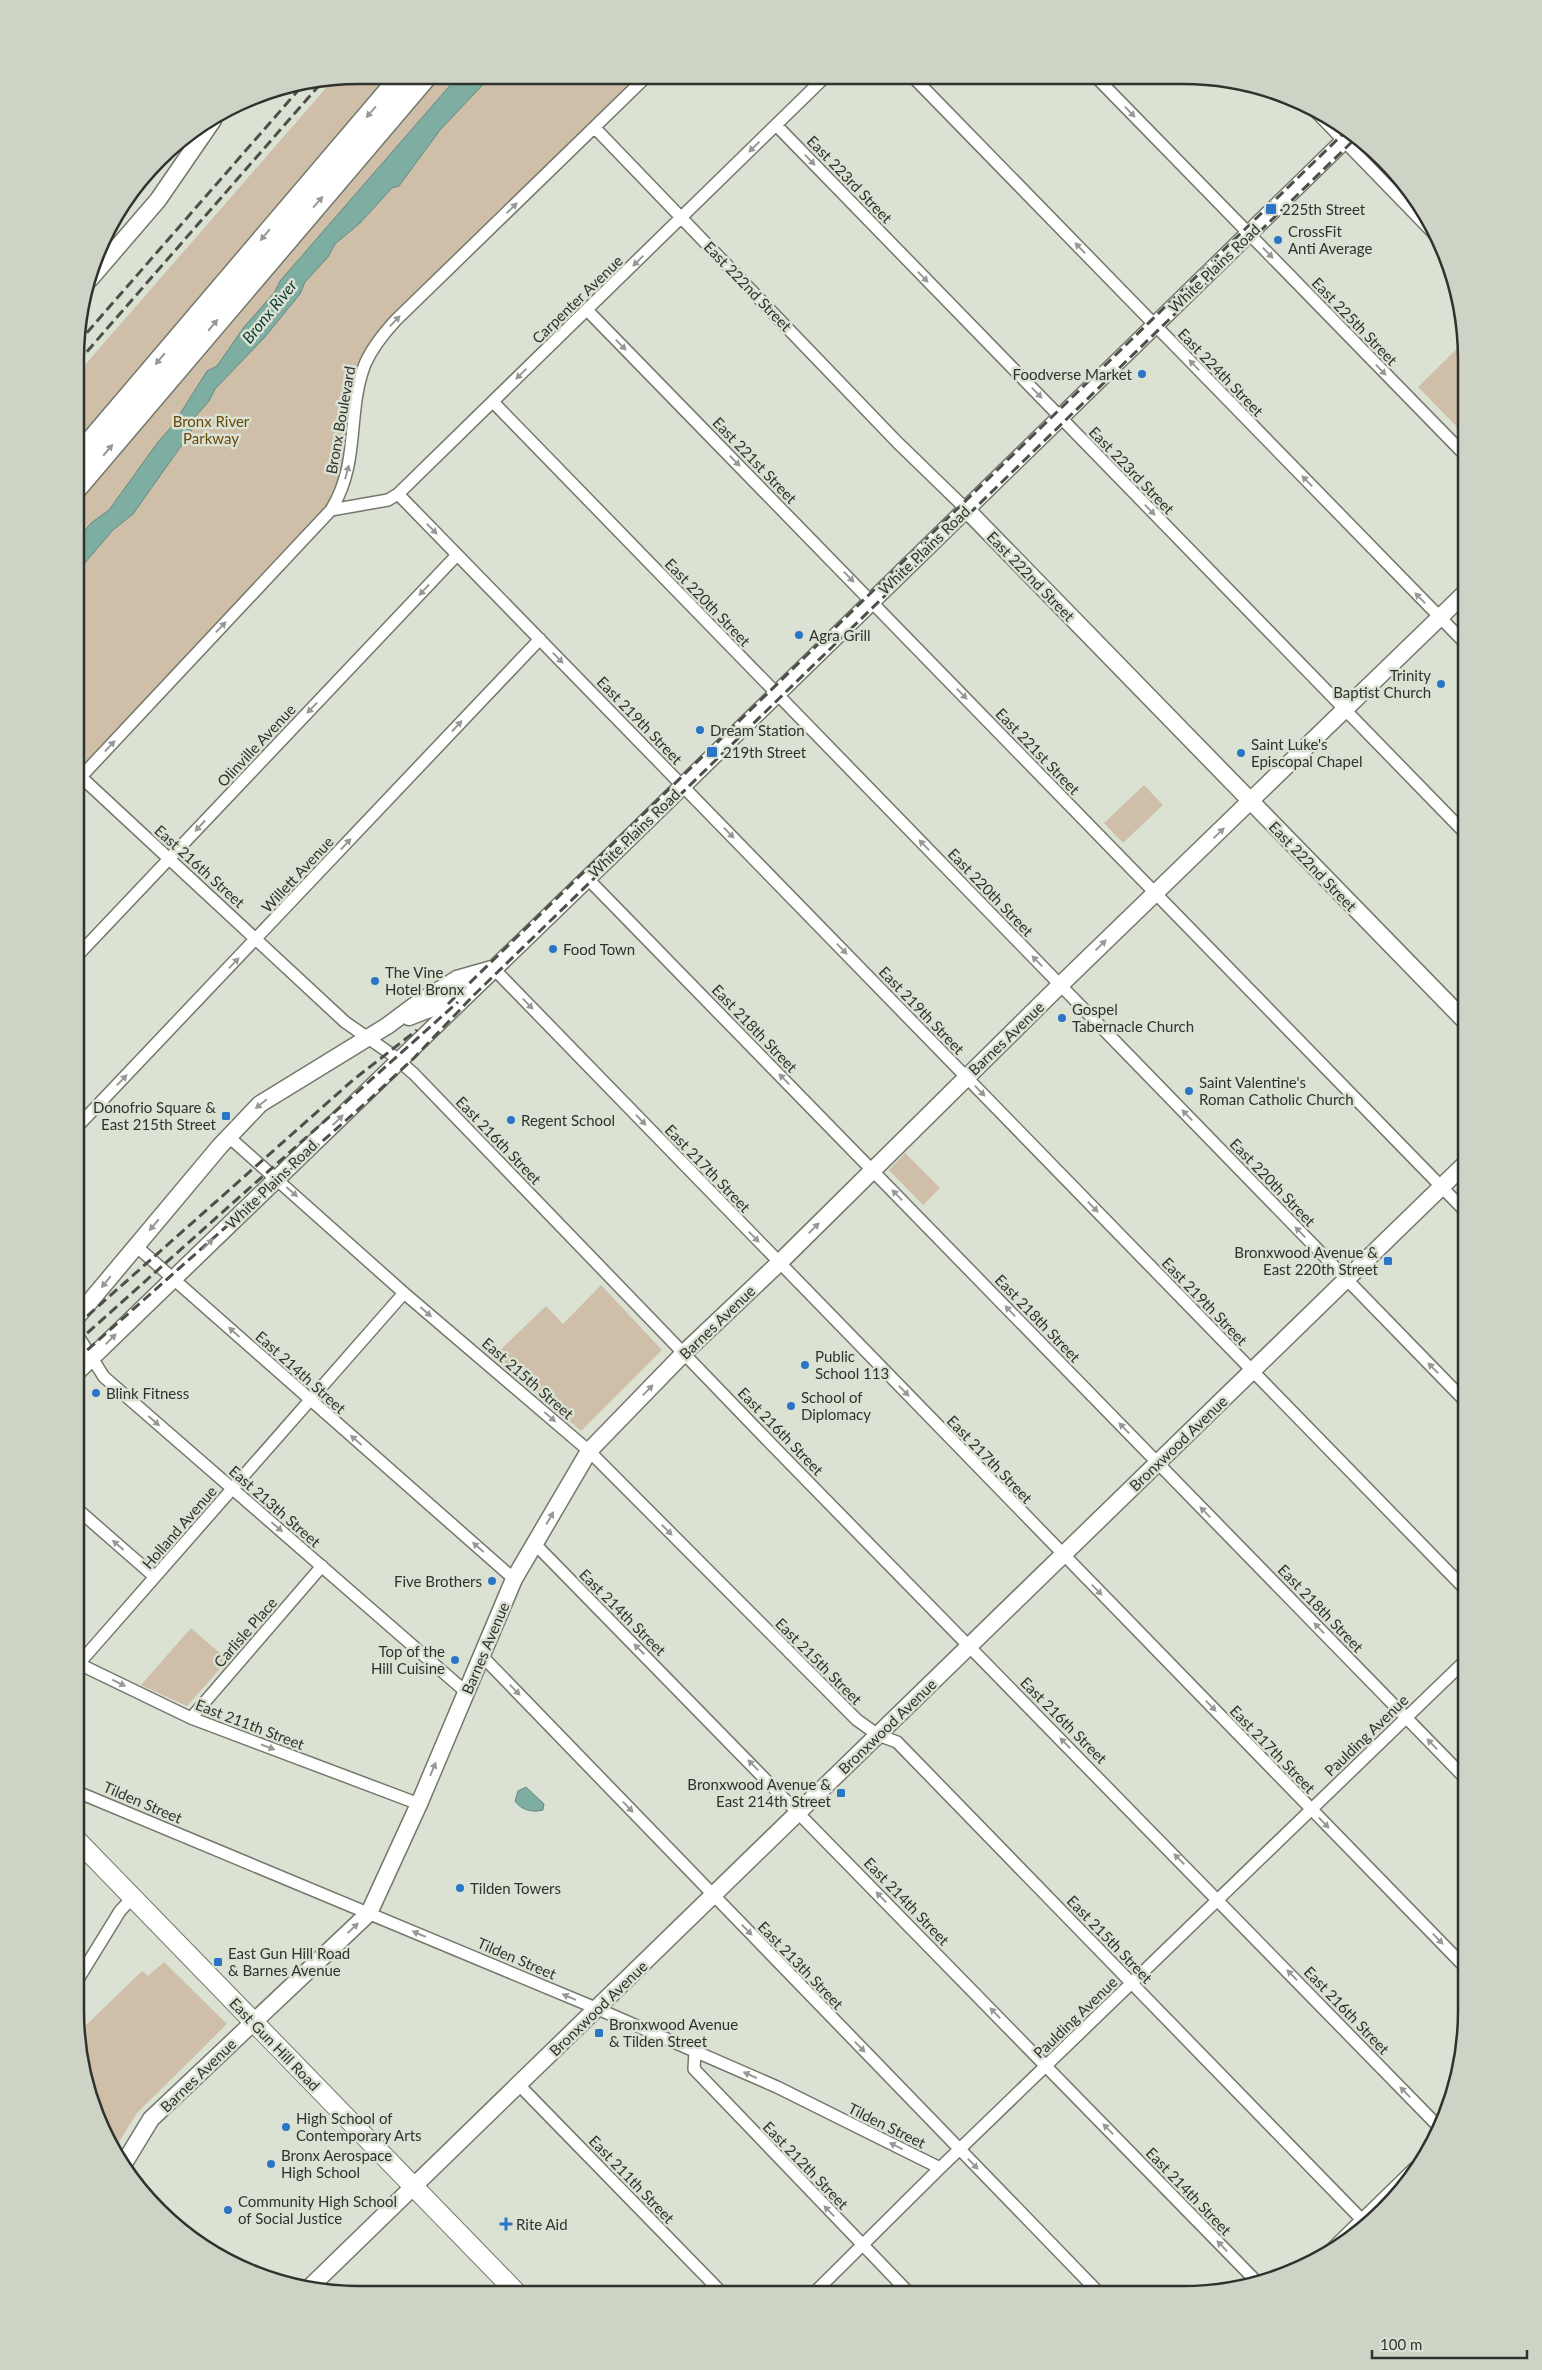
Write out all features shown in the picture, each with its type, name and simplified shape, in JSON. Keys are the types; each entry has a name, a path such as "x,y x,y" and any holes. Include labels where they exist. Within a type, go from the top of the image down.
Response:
{"highway":[{"path":"84,450 395,84"},
{"path":"84,479 419,84"}],"main road":[{"name":"East Gun Hill Road","path":"84,1847 510,2286"}],"street":[{"name":"Bronx Boulevard","path":"84,774 331,510 348,470 364,366 377,342 396,320 639,84"},
{"name":"Carpenter Avenue","path":"331,510 388,500 398,494 818,84"},
{"name":"East 224th Street","path":"920,84 1458,636"},
{"name":"East 225th Street","path":"1103,84 1458,448"},
{"name":"East 223rd Street","path":"776,125 1458,826"},
{"name":"East 222nd Street","path":"595,128 898,442 966,509 1458,1015"},
{"path":"98,269 158,200 206,130"},
{"name":"White Plains Road","path":"84,1366 1347,138"},
{"path":"1353,143 1417,214"},
{"name":"East 221st Street","path":"587,310 1458,1204"},
{"name":"East 220th Street","path":"493,402 1458,1393"},
{"name":"East 219th Street","path":"398,494 1458,1583"},
{"name":"Olinville Avenue","path":"84,949 457,555"},
{"name":"Barnes Avenue","path":"126,2158 151,2119 369,1912 419,1804 514,1579 589,1450 685,1352 779,1263 1060,985 1458,600"},
{"name":"Willett Avenue","path":"84,1120 540,640"},
{"name":"East 216th Street","path":"84,783 257,938 345,1022 399,1060 685,1352 776,1449 1435,2122"},
{"name":"East 218th Street","path":"587,878 1458,1771"},
{"name":"White Plains Road","path":"84,1308 229,1137 255,1109 270,1097 387,1026 418,1003 457,979 494,969"},
{"name":"East 217th Street","path":"494,969 1458,1960"},
{"name":"White Plains Road","path":"387,1026 467,995"},
{"name":"East 215th Street","path":"229,1137 404,1293 589,1450 856,1720 878,1735 897,1742 1362,2220"},
{"name":"Bronxwood Avenue","path":"315,2283 1458,1171"},
{"name":"East 214th Street","path":"136,1246 514,1579"},
{"name":"Holland Avenue","path":"84,1657 404,1293"},
{"name":"East 213th Street","path":"84,1346 104,1377 466,1692"},
{"path":"84,1515 155,1577"},
{"name":"East 214th Street","path":"535,1544 1252,2277"},
{"name":"Carlisle Place","path":"191,1718 322,1566"},
{"name":"East 213th Street","path":"481,1655 1092,2286"},
{"name":"Paulding Avenue","path":"821,2286 940,2168 1458,1666"},
{"name":"East 211th Street","path":"84,1668 191,1718 419,1804"},
{"name":"Tilden Street","path":"84,1795 369,1912 695,2051 777,2087 940,2168"},
{"path":"84,1969 120,1911 133,1897"},
{"name":"East 212th Street","path":"695,2051 694,2069 902,2286"},
{"name":"East 211th Street","path":"519,2085 715,2286"}],"green space":[{"name":"Bronx River Parkway","path":"632,84 386,324 359,367 349,405 343,460 326,507 84,766 84,366 328,85"},
{"path":"1458,348 1458,428 1418,387"},
{"path":"1144,785 1163,805 1123,843 1104,823"},
{"path":"905,1153 940,1188 923,1205 889,1170"},
{"path":"601,1285 662,1350 581,1431 495,1355 546,1306 563,1324"},
{"path":"191,1628 228,1660 187,1706 141,1685"},
{"path":"164,1962 227,2024 137,2113 118,2144 98,2100 89,2065 84,2027 142,1971 148,1976"}],"water":[{"name":"Bronx River","path":"451,84 483,84 440,130 399,186 392,188 360,223 335,244 328,257 305,282 300,294 264,338 215,389 209,401 195,417 191,432 133,514 113,530 84,564 84,532 91,523 109,510 158,442 173,425 207,371 217,366 244,327 274,293 280,281"},
{"path":"526,1787 544,1804 543,1810 528,1810 520,1807 515,1801 518,1791"}],"railway":[{"path":"84,355 318,87"},
{"path":"85,335 298,91"},
{"path":"448,1004 1342,135"},
{"path":"84,1353 414,1058 474,995 1352,142"},
{"path":"84,1336 458,1002"},
{"path":"84,1319 353,1080 417,1030"}],"place":[{"name":"225th Street","path":"1271,209"},
{"name":"CrossFit Anti Average","path":"1278,240"},
{"name":"Foodverse Market","path":"1142,374"},
{"name":"Agra Grill","path":"799,635"},
{"name":"Trinity Baptist Church","path":"1441,684"},
{"name":"Dream Station","path":"700,730"},
{"name":"219th Street","path":"712,752"},
{"name":"Saint Luke's Episcopal Chapel","path":"1241,753"},
{"name":"Food Town","path":"553,949"},
{"name":"The Vine Hotel Bronx","path":"375,981"},
{"name":"Gospel Tabernacle Church","path":"1062,1018"},
{"name":"Saint Valentine's Roman Catholic Church","path":"1189,1091"},
{"name":"Donofrio Square & East 215th Street","path":"226,1116"},
{"name":"Regent School","path":"511,1120"},
{"name":"Bronxwood Avenue & East 220th Street","path":"1388,1261"},
{"name":"Public School 113","path":"805,1365"},
{"name":"Blink Fitness","path":"96,1393"},
{"name":"School of Diplomacy","path":"791,1406"},
{"name":"Five Brothers","path":"492,1581"},
{"name":"Top of the Hill Cuisine","path":"455,1660"},
{"name":"Bronxwood Avenue & East 214th Street","path":"841,1793"},
{"name":"Tilden Towers","path":"460,1888"},
{"name":"East Gun Hill Road & Barnes Avenue","path":"218,1962"},
{"name":"Bronxwood Avenue & Tilden Street","path":"599,2033"},
{"name":"High School of Contemporary Arts","path":"286,2127"},
{"name":"Bronx Aerospace High School","path":"271,2164"},
{"name":"Community High School of Social Justice","path":"228,2210"},
{"name":"Rite Aid","path":"506,2224"}]}
